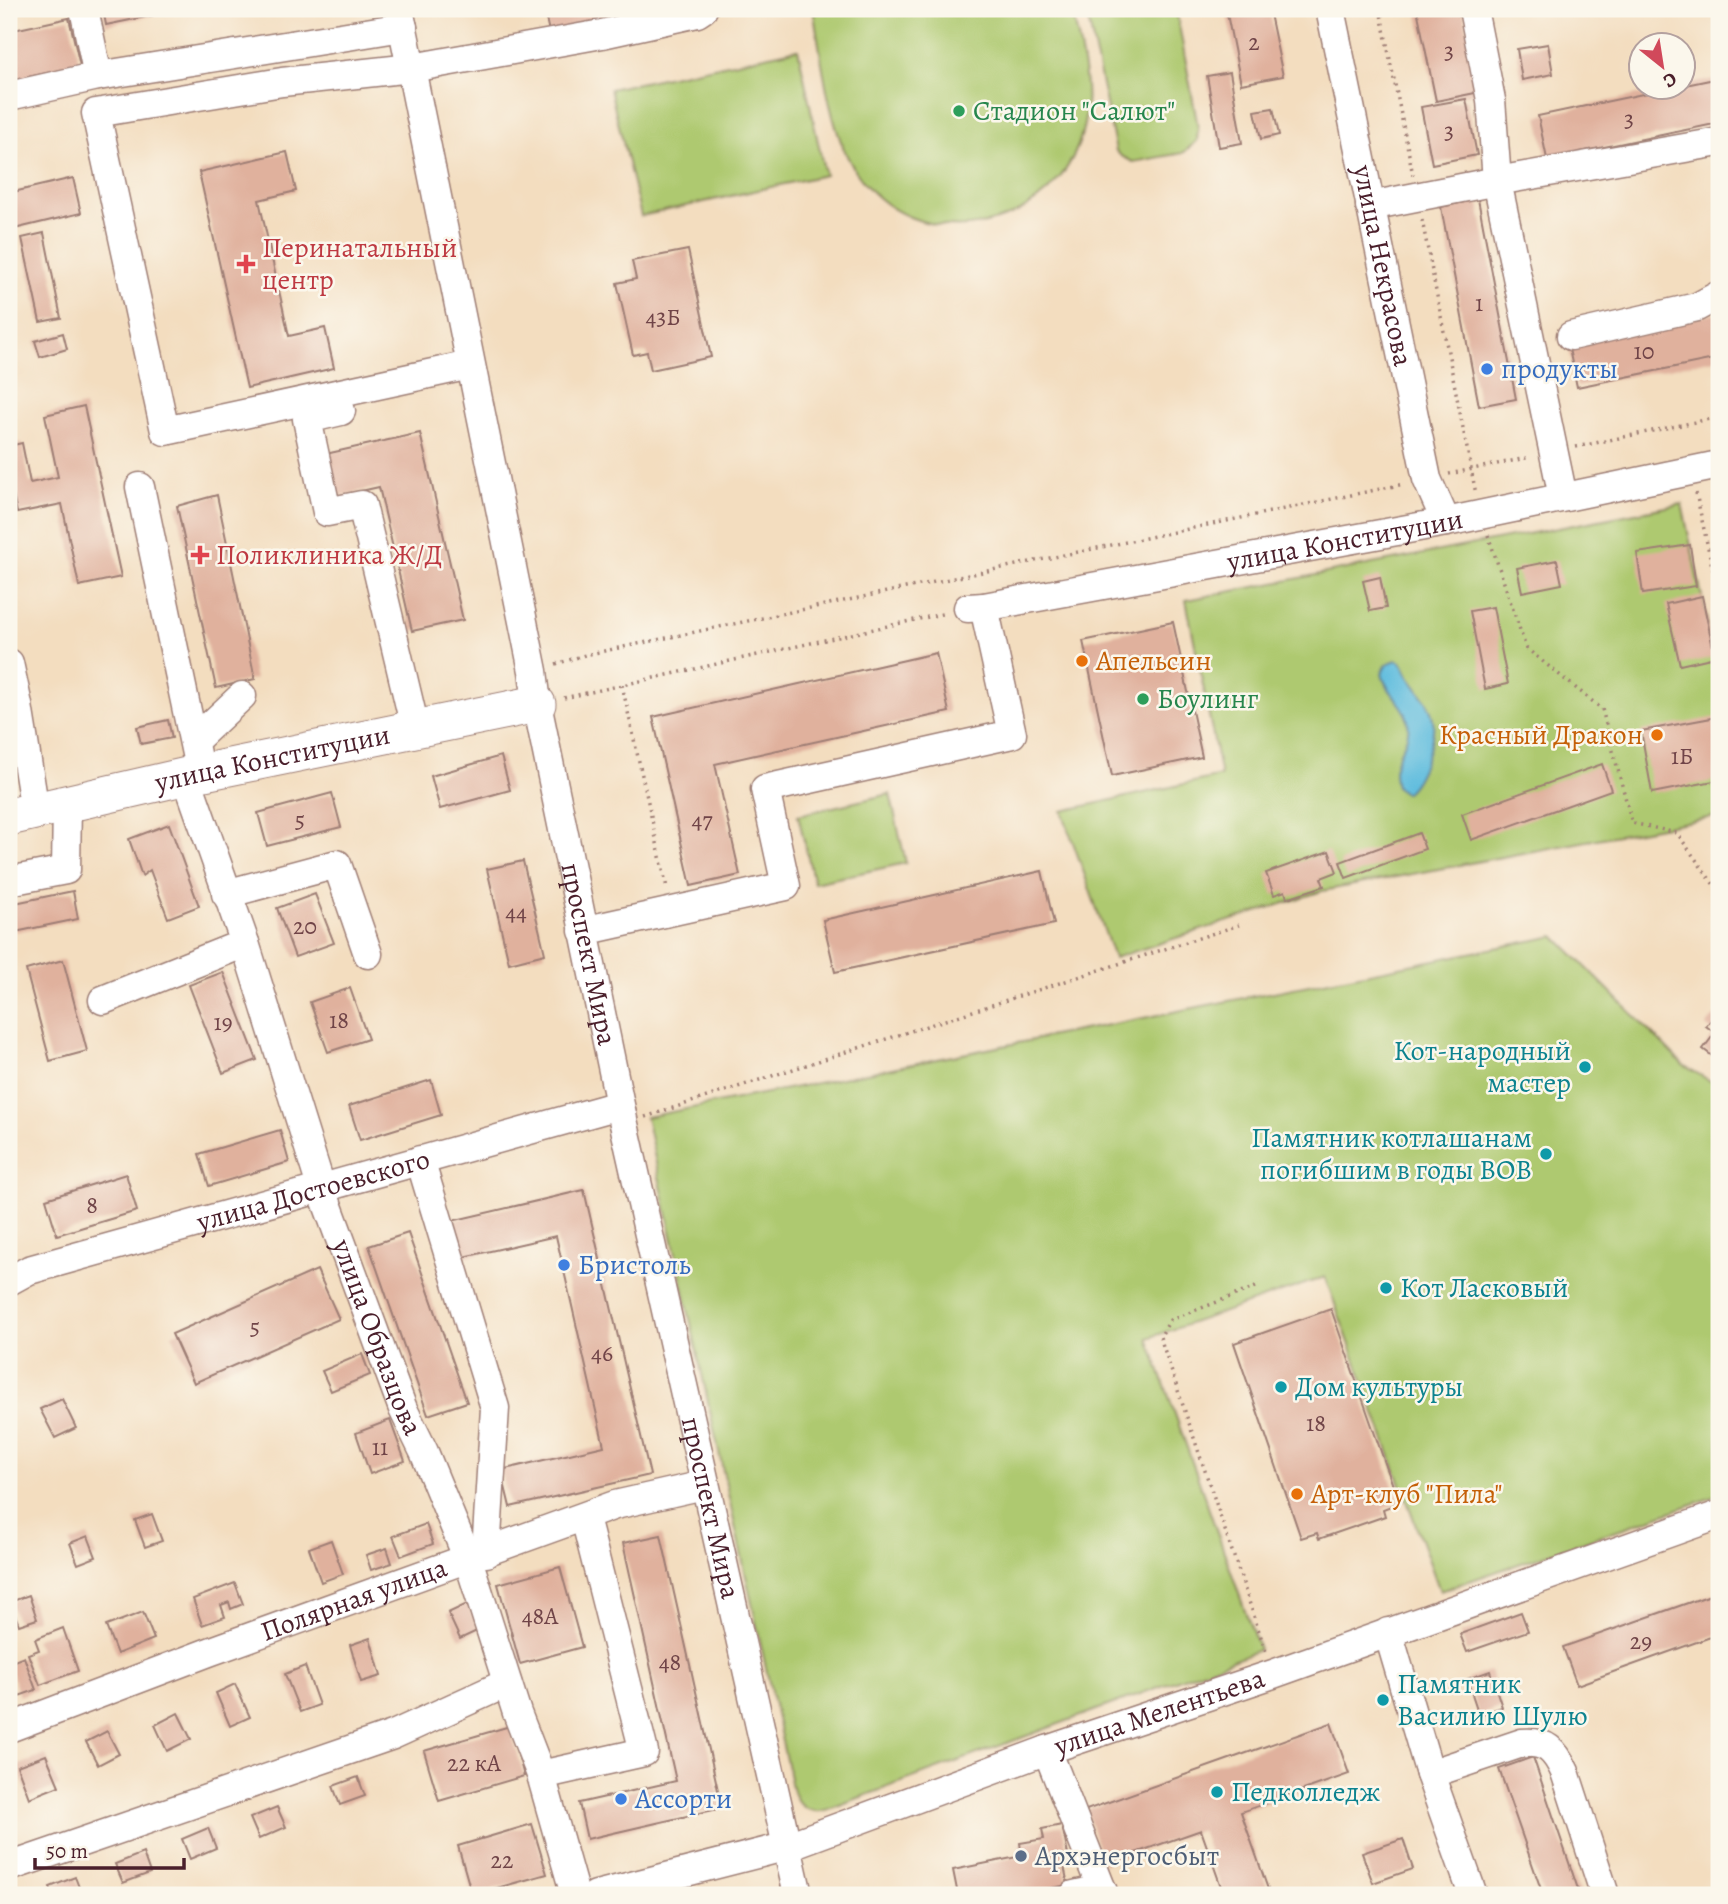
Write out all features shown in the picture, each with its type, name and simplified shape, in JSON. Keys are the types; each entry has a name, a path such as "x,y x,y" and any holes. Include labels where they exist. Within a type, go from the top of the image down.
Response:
{"main road":[{"name":"улица Конституции","path":"37,810 193,763 415,728 535,687"}],"street":[{"path":"84,9 98,76"},
{"path":"472,373 165,431 96,113 282,82 412,68 603,34 697,13 703,9"},
{"name":"улица Некрасова","path":"1330,9 1427,479 1446,522"},
{"path":"1472,9 1491,100 1497,181 1563,497"},
{"path":"9,96 98,76 401,18"},
{"name":"проспект Мира","path":"401,18 583,931 704,1485 798,1895"},
{"path":"1370,206 1719,142"},
{"path":"1570,336 1697,307 1719,295"},
{"path":"415,728 362,505 327,512 307,419 472,373"},
{"name":"улица Конституции","path":"976,607 1446,522 1719,465"},
{"name":"улица Образцова","path":"140,487 193,763 226,894 245,943 322,1190 403,1409 477,1556 507,1683 541,1775 575,1895"},
{"path":"583,931 786,886 765,789 1012,734 976,607"},
{"path":"9,663 14,706 37,810 66,870 9,881"},
{"path":"193,763 242,696"},
{"path":"226,894 337,864 368,954"},
{"path":"103,1000 245,943"},
{"name":"улица Достоевского","path":"9,1281 29,1270 322,1190 420,1160 622,1115"},
{"path":"420,1160 495,1408 477,1556"},
{"name":"Полярная улица","path":"9,1728 209,1652 615,1505 704,1485"},
{"name":"улица Мелентьева","path":"596,1895 788,1846 1047,1750 1273,1674 1719,1516"},
{"path":"541,1775 644,1752 585,1518"},
{"path":"1388,1632 1430,1774 1473,1895"},
{"path":"9,1867 393,1735 507,1683"},
{"path":"1430,1774 1522,1742 1548,1746 1558,1756 1565,1772 1605,1895"},
{"path":"1047,1750 1103,1892 1074,1895"}],"path":[{"path":"1380,9 1480,514 1526,648 1602,709 1632,823 1677,833 1719,892"},
{"path":"1691,471 1719,598"},
{"path":"535,687 585,655 1427,479"},
{"path":"535,687 622,685 976,607"},
{"path":"622,685 672,911"},
{"path":"622,1115 1239,925"},
{"path":"1256,1287 1170,1320 1160,1337 1273,1674"}],"green space":[{"name":"Стадион \"Салют\"","path":"813,9 1072,9 1084,66 1086,110 1084,124 1070,161 1047,191 1017,212 983,224 946,226 911,218 879,198 853,167 844,150 827,91"},
{"path":"1089,9 1176,9 1198,127 1197,141 1183,153 1133,162 1116,151 1088,18"},
{"path":"798,49 825,175 641,216 610,89"},
{"path":"1682,504 1719,676 1719,816 1322,891 1114,958 1062,811 1221,776 1186,600"},
{"path":"890,794 906,863 814,883 798,815"},
{"path":"1555,936 1683,1065 1719,1086 1719,1495 1440,1591 1325,1277 1148,1338 1259,1650 826,1810 810,1810 798,1802 793,1792 646,1117"}],"water":[{"path":"1397,660 1426,702 1433,719 1432,737 1426,759 1405,793 1396,787 1394,771 1407,736 1408,721 1383,677 1387,664"}],"building":[{"path":"103,9 179,9 179,10 106,25"},
{"path":"544,9 688,9 551,41"},
{"path":"1226,9 1269,9 1283,76 1241,84"},
{"path":"1417,9 1463,9 1480,92 1436,101"},
{"path":"69,18 80,66 9,81 9,31"},
{"path":"1548,44 1553,74 1522,80 1517,49"},
{"path":"1230,72 1242,143 1219,147 1207,76"},
{"path":"1719,78 1719,123 1547,159 1538,116 1626,98 1626,102 1696,102 1696,83"},
{"path":"1466,99 1477,155 1432,164 1421,107"},
{"path":"1273,108 1279,135 1261,139 1255,111"},
{"name":"Перинатальный центр","path":"287,152 296,191 259,200 289,336 325,328 334,368 247,388 199,172"},
{"path":"73,178 81,213 14,229 9,193"},
{"path":"1478,199 1516,399 1479,406 1441,207"},
{"path":"44,233 61,318 40,322 22,238"},
{"path":"688,250 711,357 651,370 647,352 633,355 617,283 636,279 632,261"},
{"path":"1719,313 1719,358 1577,387 1568,344"},
{"path":"63,333 67,349 40,357 35,341"},
{"path":"84,406 121,577 79,586 62,504 17,513 9,474 9,446 22,443 30,483 58,477 45,415"},
{"path":"420,433 463,620 412,631 379,487 330,498 321,455"},
{"path":"217,495 255,679 216,688 177,506"},
{"path":"1690,545 1696,586 1643,594 1637,553"},
{"path":"1557,560 1562,584 1522,592 1517,568"},
{"path":"1380,577 1386,608 1370,611 1363,581"},
{"path":"1702,596 1715,657 1680,665 1666,604"},
{"path":"1493,607 1508,684 1485,689 1470,611"},
{"name":"Боулинг","path":"1173,622 1202,757 1112,776 1083,641"},
{"path":"936,653 949,712 715,764 740,875 691,886 653,717"},
{"path":"1717,717 1719,780 1652,793 1641,731"},
{"path":"168,720 172,738 141,744 137,727"},
{"path":"501,756 510,790 440,809 431,776"},
{"path":"1602,764 1611,790 1471,840 1462,814"},
{"path":"332,793 341,827 267,846 258,813"},
{"path":"169,824 199,906 168,918 150,870 142,876 129,839"},
{"path":"1419,833 1425,849 1346,878 1340,862"},
{"path":"1329,851 1337,872 1321,878 1324,886 1287,898 1285,891 1274,895 1266,873"},
{"path":"523,861 545,954 509,963 487,869"},
{"path":"1042,871 1054,924 835,972 823,920"},
{"path":"73,891 78,919 15,932 10,904"},
{"path":"315,894 334,943 295,957 277,908"},
{"path":"63,960 87,1051 50,1061 26,970"},
{"path":"223,972 257,1060 223,1073 189,985"},
{"path":"350,988 368,1039 328,1052 310,1002"},
{"path":"1716,1014 1719,1017 1719,1061 1703,1049 1715,1033 1706,1026"},
{"path":"431,1080 441,1115 360,1140 349,1106"},
{"path":"280,1130 289,1162 209,1186 199,1154"},
{"path":"126,1174 137,1211 57,1235 46,1199"},
{"path":"584,1190 650,1475 510,1507 501,1470 604,1446 556,1236 455,1259 447,1222"},
{"path":"408,1233 467,1402 428,1415 369,1246"},
{"path":"317,1270 339,1319 194,1383 172,1334"},
{"path":"1331,1309 1399,1503 1383,1509 1385,1516 1319,1539 1317,1533 1301,1538 1234,1343"},
{"path":"362,1354 370,1375 331,1391 322,1371"},
{"path":"62,1399 76,1428 55,1438 40,1409"},
{"path":"390,1420 405,1461 370,1474 356,1433"},
{"path":"152,1514 162,1541 145,1547 135,1520"},
{"path":"426,1524 433,1544 401,1556 393,1536"},
{"path":"661,1535 722,1808 587,1839 579,1803 676,1781 623,1543"},
{"path":"88,1536 96,1557 78,1564 70,1543"},
{"path":"331,1540 343,1574 321,1582 309,1548"},
{"path":"387,1548 392,1563 371,1570 366,1555"},
{"path":"560,1567 582,1647 520,1664 498,1584"},
{"path":"235,1583 243,1604 231,1609 229,1602 221,1605 225,1617 202,1625 193,1599"},
{"path":"1719,1592 1719,1634 1577,1685 1563,1647"},
{"path":"29,1595 37,1619 19,1625 10,1602"},
{"path":"467,1604 479,1630 460,1639 448,1613"},
{"path":"143,1612 154,1639 117,1654 106,1626"},
{"path":"1521,1612 1528,1631 1467,1652 1460,1634"},
{"path":"63,1628 78,1671 40,1685 28,1654 39,1650 35,1639"},
{"path":"370,1638 381,1676 361,1682 350,1645"},
{"path":"24,1657 36,1690 19,1696 9,1663"},
{"path":"305,1666 319,1705 300,1712 285,1674"},
{"path":"1490,1671 1502,1707 1479,1715 1467,1679"},
{"path":"235,1684 250,1717 230,1726 216,1693"},
{"path":"178,1713 191,1739 167,1751 155,1725"},
{"name":"Педколледж","path":"1331,1723 1349,1774 1241,1812 1270,1895 1224,1895 1201,1830 1104,1864 1086,1810"},
{"path":"510,1726 524,1776 439,1801 424,1751"},
{"path":"107,1731 119,1754 98,1765 86,1742"},
{"path":"46,1755 59,1786 29,1798 17,1766"},
{"path":"1533,1757 1580,1895 1543,1895 1499,1769"},
{"path":"358,1777 365,1796 340,1805 333,1786"},
{"path":"277,1807 286,1827 259,1839 250,1818"},
{"path":"532,1824 547,1874 472,1895 458,1846"},
{"path":"1062,1825 1068,1855 1062,1856 1068,1885 1015,1895 958,1895 953,1870 1022,1856 1020,1843 1044,1839 1042,1829"},
{"path":"208,1828 216,1848 190,1859 182,1839"},
{"path":"1403,1839 1413,1869 1373,1883 1362,1853"},
{"path":"143,1853 150,1873 123,1883 115,1864"},
{"path":"75,1877 82,1895 53,1895 50,1887"}],"place":[{"name":"Стадион \"Салют\"","path":"959,111"},
{"name":"Перинатальный центр","path":"246,264"},
{"name":"продукты","path":"1487,369"},
{"name":"Поликлиника Ж/Д","path":"200,555"},
{"name":"Апельсин","path":"1082,661"},
{"name":"Боулинг","path":"1143,699"},
{"name":"Красный Дракон","path":"1657,735"},
{"name":"Кот-народный мастер","path":"1585,1067"},
{"name":"Памятник котлашанам погибшим в годы ВОВ","path":"1546,1154"},
{"name":"Бристоль","path":"564,1265"},
{"name":"Кот Ласковый","path":"1386,1288"},
{"name":"Дом культуры","path":"1281,1387"},
{"name":"Арт-клуб \"Пила\"","path":"1297,1494"},
{"name":"Памятник Василию Шулю","path":"1383,1700"},
{"name":"Педколледж","path":"1217,1792"},
{"name":"Ассорти","path":"621,1799"},
{"name":"Архэнергосбыт","path":"1021,1856"}]}
